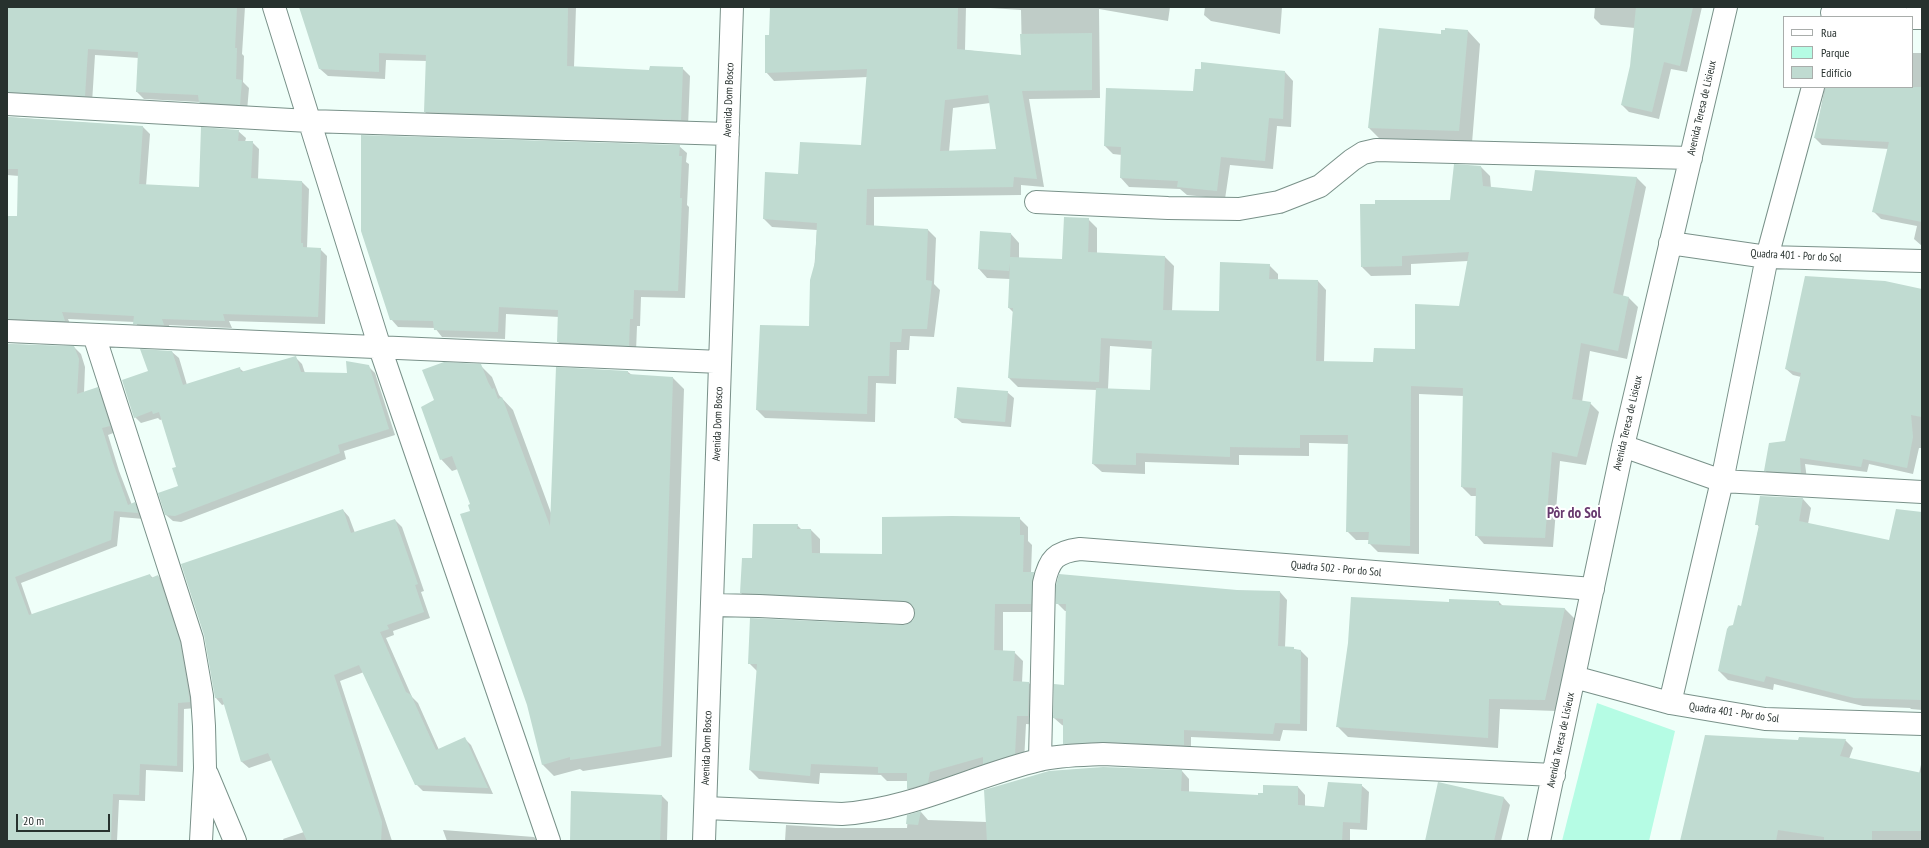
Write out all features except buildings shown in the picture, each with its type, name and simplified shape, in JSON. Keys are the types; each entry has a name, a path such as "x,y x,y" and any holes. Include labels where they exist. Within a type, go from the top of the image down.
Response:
{"street":[{"path":"274,7 380,348 549,841"},
{"name":"Avenida Dom Bosco","path":"704,841 732,7"},
{"name":"Avenida Teresa de Lisieux","path":"1539,841 1622,446 1726,7"},
{"path":"1831,12 1886,16"},
{"path":"1670,703 1722,481 1767,257 1812,88"},
{"path":"7,104 310,120 728,134"},
{"path":"1036,202 1168,208 1239,209 1279,202 1320,186 1352,160 1363,153 1376,150 1691,158"},
{"name":"Quadra 401 - Por do Sol","path":"1670,243 1767,257 1922,261"},
{"path":"7,331 720,362"},
{"path":"94,335 192,639 202,696 205,768 201,841"},
{"path":"1622,446 1722,481 1922,492"},
{"name":"Quadra 502 - Por do Sol","path":"1040,760 1044,583 1051,562 1058,555 1067,550 1080,549 1593,589"},
{"path":"712,605 903,613"},
{"name":"Quadra 401 - Por do Sol","path":"1574,677 1670,703 1765,719 1922,724"},
{"path":"706,808 842,814 860,813 892,806 1040,760 1103,754 1554,775"},
{"path":"205,768 235,841"}],"green space":[{"path":"1597,703 1675,731 1649,841 1562,841"}],"district":[{"name":"Pôr do Sol","path":"1574,514"}]}
